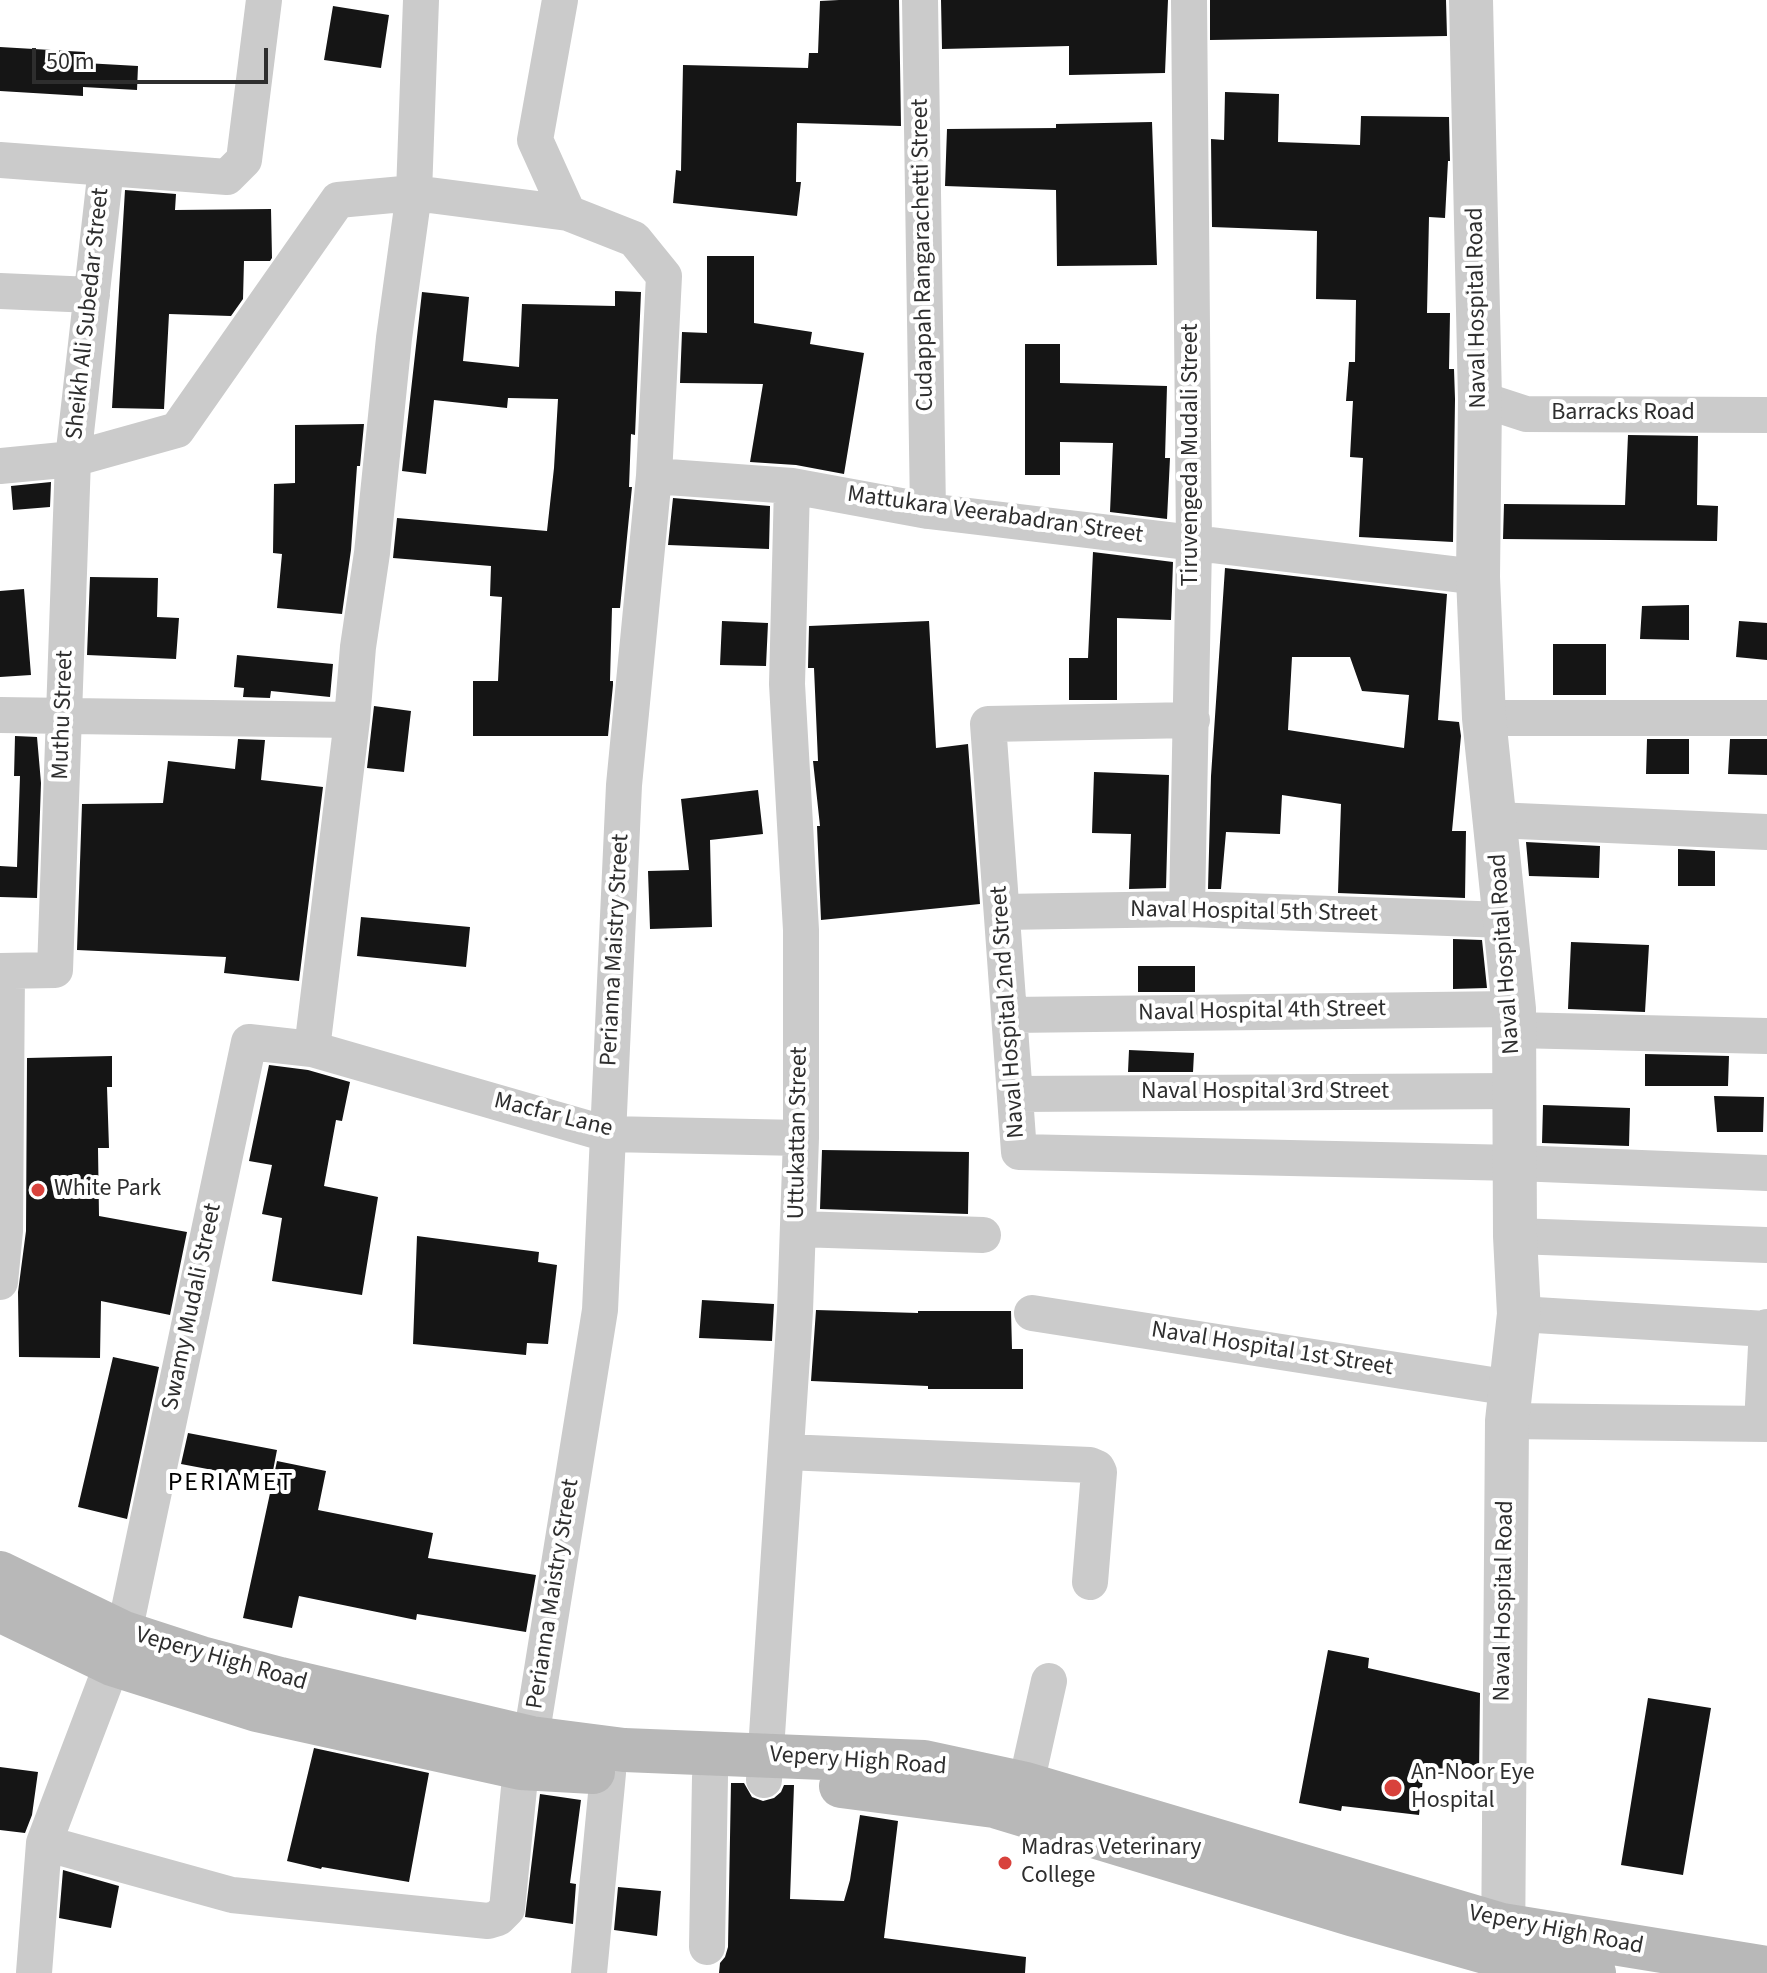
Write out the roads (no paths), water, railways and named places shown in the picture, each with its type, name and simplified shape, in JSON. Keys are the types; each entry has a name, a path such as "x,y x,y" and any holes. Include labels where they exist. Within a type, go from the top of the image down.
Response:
{"main road":[{"name":"Vepery High Road","path":"0,1573 118,1648"},
{"name":"Vepery High Road","path":"0,1610 118,1648 257,1710 526,1753 608,1773 710,1777 765,1768 924,1762 1026,1784 1594,1973"},
{"name":"Vepery High Road","path":"526,1753 624,1750 765,1768 994,1806 1354,1915 1503,1941 1767,1968"}],"street":[{"path":"0,160 227,177 244,160 264,0"},
{"path":"312,1049 358,647 372,553 394,338 414,193 421,0"},
{"path":"560,0 535,140 568,213"},
{"name":"Cudappah Rangarachetti Street","path":"920,0 928,511"},
{"name":"Tiruvengeda Mudali Street","path":"1187,909 1194,544 1189,0"},
{"name":"Naval Hospital Road","path":"1471,0 1480,399 1478,577 1484,718 1514,1020 1515,1236 1519,1314 1509,1404 1503,1941"},
{"name":"Sheikh Ali Subedar Street","path":"73,459 106,168"},
{"name":"Perianna Maistry Street","path":"0,466 73,459 177,430 338,200 414,193 568,213 634,239 664,276 654,476 624,785 600,1310 526,1753 507,1909 498,1918 488,1921 232,1895 44,1843"},
{"path":"0,291 92,295"},
{"name":"Barracks Road","path":"1480,399 1526,414 1767,415"},
{"name":"Muthu Street","path":"4,971 55,970 73,459"},
{"name":"Mattukara Veerabadran Street","path":"654,476 792,486 928,511 1478,577"},
{"name":"Uttukattan Street","path":"765,1768 786,1452 801,1138 801,930 787,684 792,486"},
{"path":"0,715 352,720"},
{"path":"1484,718 1767,718"},
{"name":"Naval Hospital 2nd Street","path":"1192,720 988,724 1019,1152 1516,1163"},
{"path":"1495,820 1767,832"},
{"name":"Naval Hospital 5th Street","path":"1002,912 1187,909 1506,920"},
{"path":"0,1282 4,971"},
{"name":"Naval Hospital 4th Street","path":"1010,1015 1514,1020 1767,1036"},
{"name":"Swamy Mudali Street","path":"118,1648 249,1042 312,1049"},
{"name":"Macfar Lane","path":"312,1049 607,1134 801,1138"},
{"name":"Naval Hospital 3rd Street","path":"1016,1094 1513,1091"},
{"path":"1516,1163 1767,1173"},
{"path":"798,1229 983,1235"},
{"path":"1515,1236 1767,1245"},
{"name":"Naval Hospital 1st Street","path":"1032,1313 1509,1404 1765,1424"},
{"path":"1519,1314 1767,1328 1765,1424"},
{"path":"786,1452 1090,1465 1099,1472 1090,1582"},
{"path":"34,1973 44,1843 118,1648"},
{"path":"1026,1784 1049,1681"},
{"path":"589,1973 608,1773"},
{"path":"707,1947 710,1777"}],"place":[{"name":"White Park","path":"38,1190"},
{"name":"An-Noor Eye Hospital","path":"1393,1788"},
{"name":"Madras Veterinary College","path":"1005,1863"}],"district":[{"name":"PERIAMET","path":"231,1484"}]}
